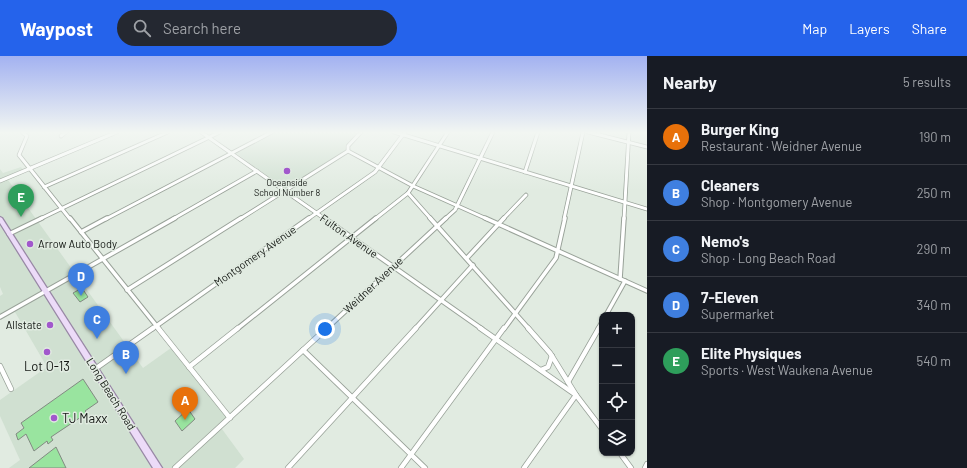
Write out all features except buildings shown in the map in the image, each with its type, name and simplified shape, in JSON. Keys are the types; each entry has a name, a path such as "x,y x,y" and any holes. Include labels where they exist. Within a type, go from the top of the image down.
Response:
{"main road":[{"name":"Long Beach Road","path":"1,222 158,468"}],"street":[{"path":"21,151 19,155 29,169 230,418"},
{"path":"0,181 71,151"},
{"path":"44,187 125,151"},
{"path":"10,234 180,151"},
{"name":"Fulton Avenue","path":"227,151 576,395"},
{"path":"81,232 236,151"},
{"path":"348,151 413,186 647,291"},
{"path":"127,290 348,151"},
{"name":"Montgomery Avenue","path":"95,369 375,172 391,151"},
{"path":"189,367 408,192 436,151"},
{"path":"455,151 647,208"},
{"name":"Weidner Avenue","path":"175,468 458,206 484,151"},
{"path":"525,172 532,151"},
{"path":"401,468 556,258 559,252 580,151"},
{"path":"620,279 627,151"},
{"path":"0,317 103,260 257,171"},
{"path":"408,192 516,313 552,356 576,395 599,425"},
{"path":"467,258 526,195"},
{"path":"288,468 473,265"},
{"path":"608,312 625,281"},
{"path":"568,382 599,327"},
{"path":"303,350 425,468"},
{"path":"540,370 545,370 550,365 552,356"},
{"path":"0,366 11,389"},
{"path":"524,468 576,395"},
{"path":"622,456 631,468"},
{"path":"646,468 647,464"}],"shaded area":[{"path":"239,151 346,151 285,189 236,153"},
{"path":"21,167 25,172 8,180 143,368 171,348 227,418 219,425 244,459 235,468 9,468 20,460 0,416 0,400 47,367 15,312 0,320 0,296 3,294 0,287 0,169 3,173"}],"place":[{"name":"Oceanside School Number 8","path":"287,171"},
{"name":"Elite Physiques","path":"21,217"},
{"name":"Arrow Auto Body","path":"30,244"},
{"name":"7-Eleven","path":"81,296"},
{"name":"Allstate","path":"50,325"},
{"name":"Nemo's","path":"97,339"},
{"name":"Lot O-13","path":"47,352"},
{"name":"Cleaners","path":"126,374"},
{"name":"TJ Maxx","path":"54,418"},
{"name":"Burger King","path":"185,420"}]}
